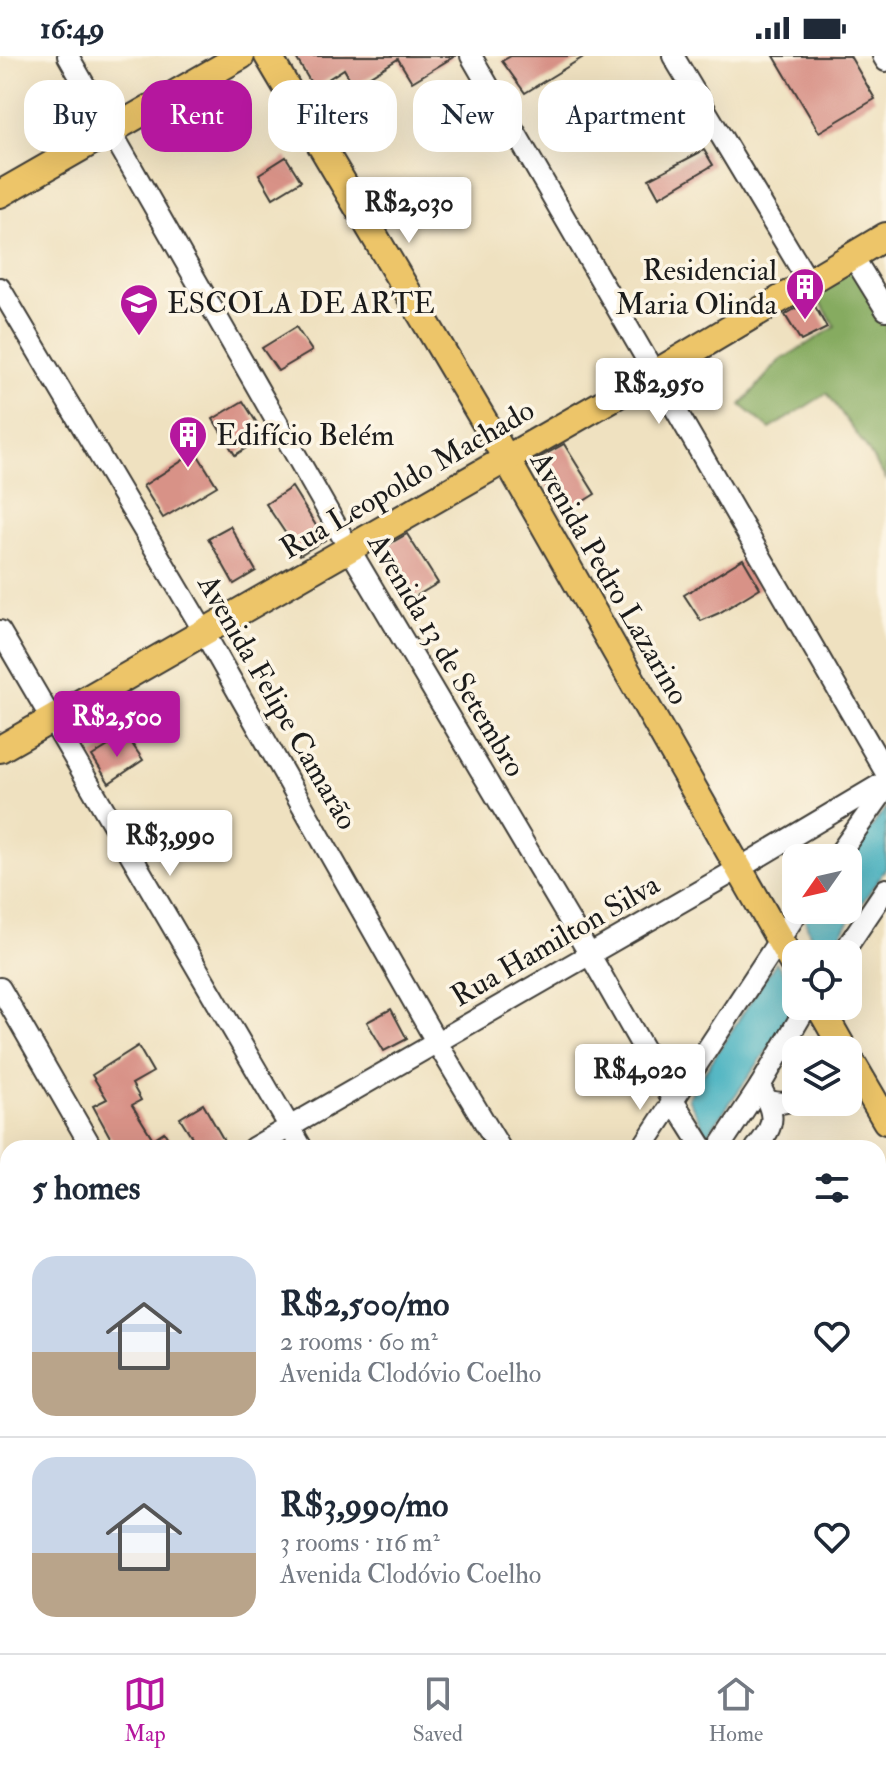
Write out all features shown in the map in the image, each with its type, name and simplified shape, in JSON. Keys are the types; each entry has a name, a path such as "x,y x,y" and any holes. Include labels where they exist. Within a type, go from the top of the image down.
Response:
{"main road":[{"path":"125,122 241,56"},
{"name":"Avenida Pedro Lazarino","path":"268,56 506,458 782,946"},
{"path":"0,194 73,152"},
{"name":"Rua Leopoldo Machado","path":"0,749 654,374 886,236"},
{"path":"862,1080 886,1121"}],"street":[{"name":"Avenida 13 de Setembro","path":"68,56 82,80"},
{"path":"471,56 886,773"},
{"path":"673,56 808,281"},
{"name":"Avenida 13 de Setembro","path":"124,152 350,550 698,1140"},
{"path":"852,255 886,310"},
{"name":"Avenida Felipe Camarão","path":"0,288 204,633 495,1140"},
{"path":"0,631 297,1140"},
{"name":"Rua Hamilton Silva","path":"267,1140 886,781"},
{"path":"846,844 886,788"},
{"path":"851,940 886,889"},
{"path":"650,1140 679,1109 782,964"},
{"path":"0,988 87,1140"},
{"path":"726,1140 764,1094 800,1020"},
{"path":"764,1094 782,1103"},
{"path":"762,1140 772,1127 772,1116 764,1094"}],"green space":[{"path":"851,267 886,324 886,479 827,393 770,429 741,405 779,361 835,327 813,289"}],"water":[{"path":"886,807 886,868 862,903 862,844 859,844"},
{"path":"806,924 848,924 837,940 812,940"},
{"path":"776,962 782,971 782,1020 789,1020 707,1135 688,1098"}],"building":[{"path":"295,56 455,56 412,82 398,59 364,80 350,80 344,69 327,80 309,80"},
{"path":"511,56 585,56 546,80 538,80 538,85 525,93 522,80 516,80 502,61"},
{"path":"774,56 850,56 875,99 819,132"},
{"path":"700,152 705,152 713,165 659,197 649,179"},
{"path":"286,157 301,181 273,198 259,174"},
{"name":"Residencial Maria Olinda","path":"811,299 827,328 801,341 785,315"},
{"path":"296,327 312,351 278,371 262,348"},
{"path":"243,401 265,436 235,455 213,419"},
{"path":"564,444 595,494 563,514 532,462"},
{"name":"Edifício Belém","path":"196,452 217,486 163,518 143,486"},
{"path":"292,487 325,540 300,555 266,504"},
{"path":"230,526 256,571 234,584 208,538"},
{"path":"407,534 438,583 408,601 379,550"},
{"path":"743,559 760,588 701,621 684,595"},
{"path":"126,735 143,760 109,783 92,756"},
{"path":"391,1009 407,1039 384,1051 367,1022"},
{"path":"138,1046 153,1072 132,1084 141,1100 132,1105 153,1139 164,1132 169,1140 112,1140 93,1106 107,1099 92,1075"},
{"path":"203,1104 224,1140 194,1140 180,1118"}],"waterway":[{"path":"810,940 813,936"},
{"path":"680,1140 686,1132"}],"place":[{"name":"Residencial Maria Olinda","path":"805,321"},
{"name":"ESCOLA DE ARTE","path":"139,337"},
{"name":"Edifício Belém","path":"188,469"}]}
